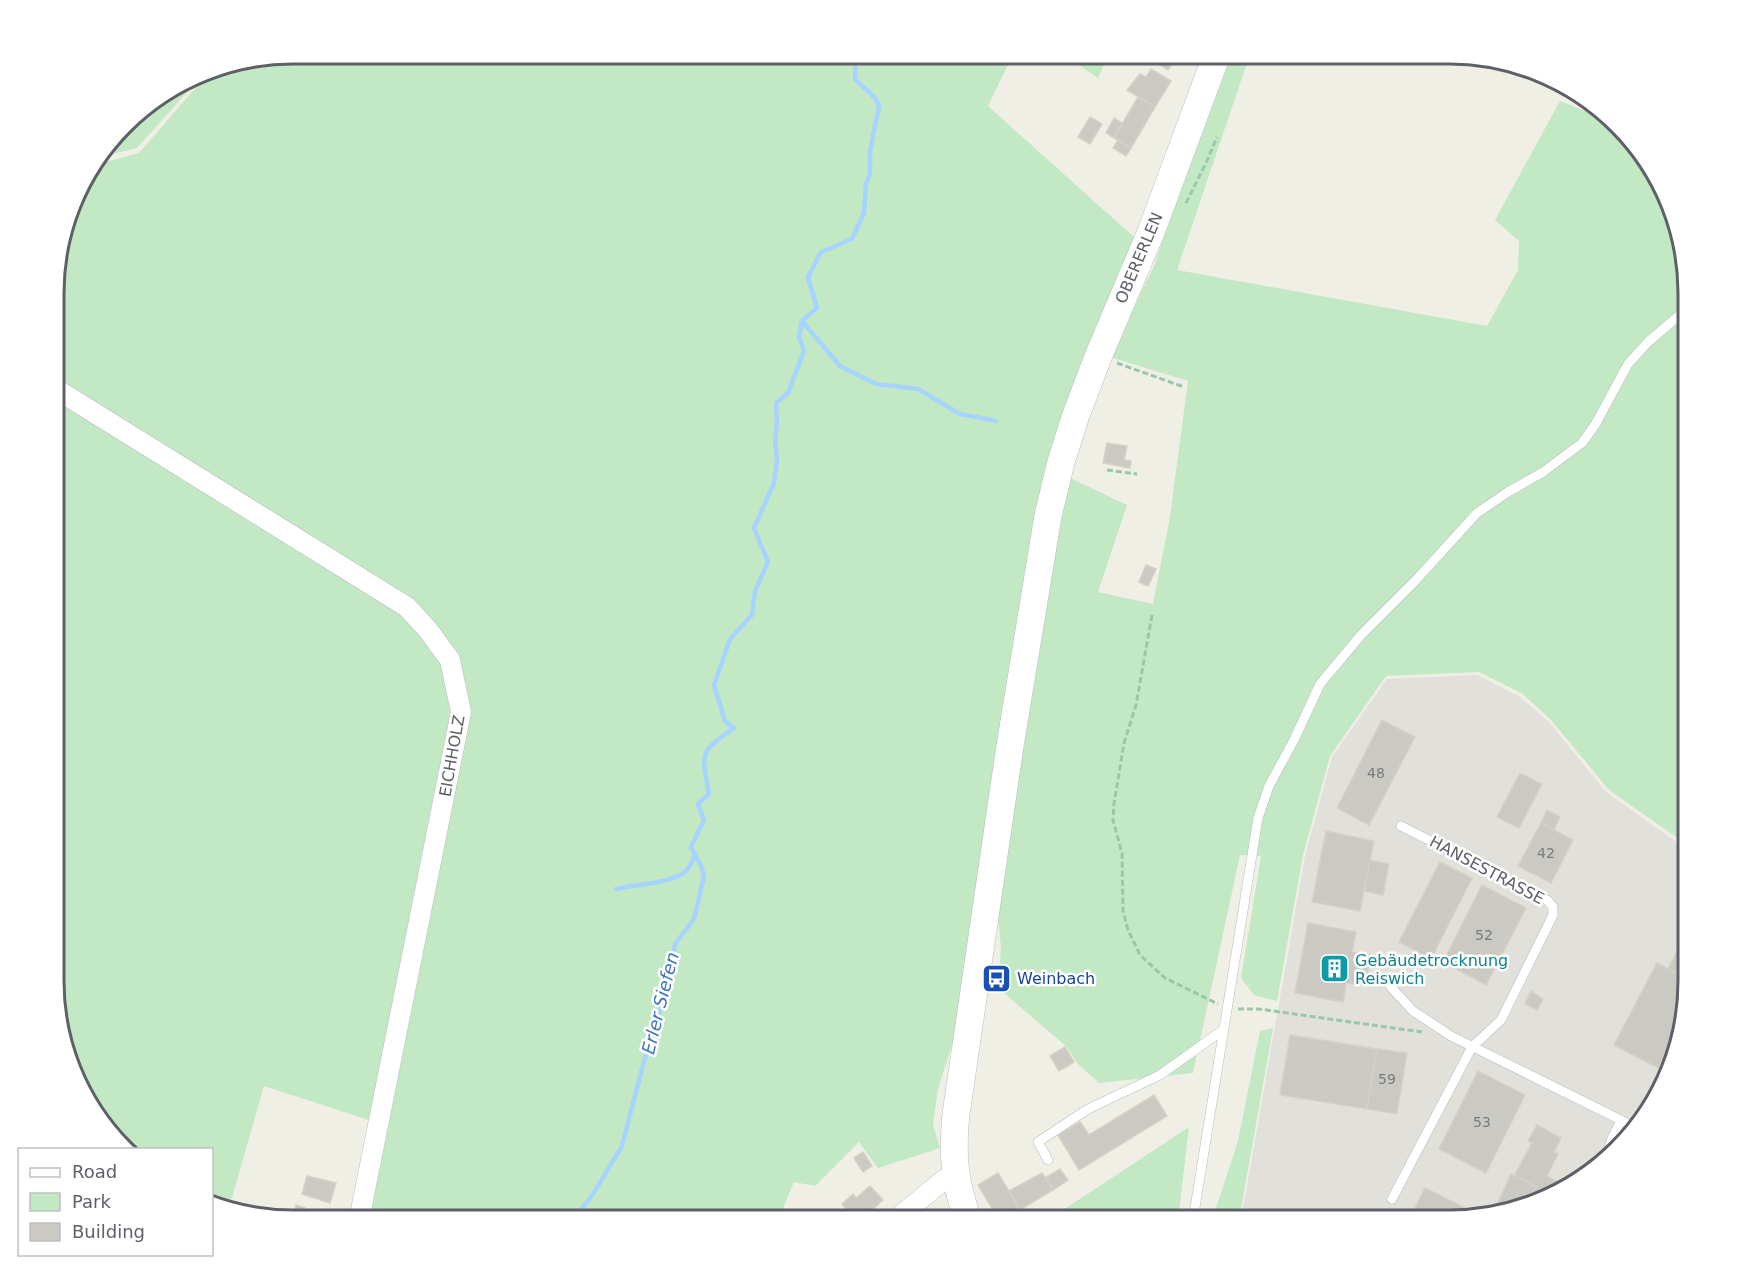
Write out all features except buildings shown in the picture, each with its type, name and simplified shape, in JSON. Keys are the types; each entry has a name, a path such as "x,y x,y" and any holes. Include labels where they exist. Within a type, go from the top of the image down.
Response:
{"main road":[{"name":"OBERERLEN","path":"956,1177 953,1160 956,1114 974,986 1038,568 1061,462 1098,357 1155,222 1212,64"},
{"path":"956,1177 965,1210"}],"street":[{"name":"EICHHOLZ","path":"64,394 407,607 428,630 450,660 461,712 362,1210"},
{"path":"907,1210 945,1179 956,1177"}],"lane":[{"path":"1195,1210 1258,818 1269,786 1320,684 1361,635 1416,580 1477,513 1543,472 1582,443 1629,364 1648,342 1678,316"},
{"name":"HANSESTRASSE","path":"1392,1199 1472,1047 1500,1020 1553,915 1553,907 1548,900 1401,826"},
{"path":"1390,986 1413,1011 1450,1036 1628,1124"},
{"path":"1048,1160 1038,1142 1088,1109 1160,1075 1223,1030"},
{"path":"1611,1142 1621,1121"}],"path":[{"path":"1098,357 1184,387"},
{"path":"1107,470 1137,474"},
{"path":"1152,615 1136,705 1124,743 1113,820 1122,853 1123,911 1128,930 1140,955 1165,978 1227,1008 1260,1010 1450,1036"}],"shaded area":[{"path":"1477,675 1520,697 1549,722 1606,792 1678,843 1678,995 1671,1040 1648,1095 1622,1131 1600,1153 1577,1171 1537,1192 1509,1202 1479,1208 1450,1210 1243,1210 1305,856 1332,757 1387,679"}],"green space":[{"path":"294,64 1008,64 988,106 1135,238 1095,339 956,1032 938,1089 933,1125 940,1148 878,1168 859,1142 815,1186 794,1182 782,1210 369,1210 464,711 431,629 64,390 64,294 66,264 72,234 88,192 106,162 139,153 197,86 234,72 264,66"},
{"path":"1078,64 1104,64 1098,78"},
{"path":"1223,64 1247,64 1177,270 1487,326 1518,270 1519,241 1495,220 1560,101 1590,112 1622,143 1640,166 1655,192 1671,234 1677,264 1678,838 1609,790 1552,721 1523,694 1479,672 1386,676 1330,756 1303,855 1277,1001 1254,995 1241,978 1261,856 1240,855 1193,1073 1099,1083 1078,1064 1066,1046 998,988 1001,948 998,916 1051,554 1066,476 1127,505 1098,592 1153,604 1170,517 1188,381 1110,357 1154,266"},
{"path":"189,89 137,148 112,154 143,121 166,103"},
{"path":"64,397 405,611 447,662 458,712 378,1123 264,1086 231,1201 213,1194 213,1148 138,1148 121,1131 103,1108 88,1082 72,1040 66,1010 64,981"},
{"path":"1273,1028 1241,1210 1215,1210 1238,1141 1260,1031"},
{"path":"1189,1127 1179,1210 1063,1210"}],"waterway":[{"name":"Erler Siefen","path":"581,1210 622,1146 644,1061 667,990 675,944 694,919 704,876 691,847 704,820 698,804 709,794 705,755 714,743 734,728 725,721 714,685 730,639 752,615 755,591 768,562 754,528 774,483 777,461 776,403 788,393 804,351 799,337 802,321 817,308 808,277 821,252 852,239 864,213 866,184 870,174 870,151 879,106 876,99 855,79 856,64"},
{"path":"802,321 840,366 876,384 918,389 960,414 996,421"},
{"path":"616,889 672,879 686,871 695,854"}],"place":[{"name":"Gebäudetrocknung Reiswich","path":"1334,969"},
{"name":"Weinbach","path":"996,978"}]}
